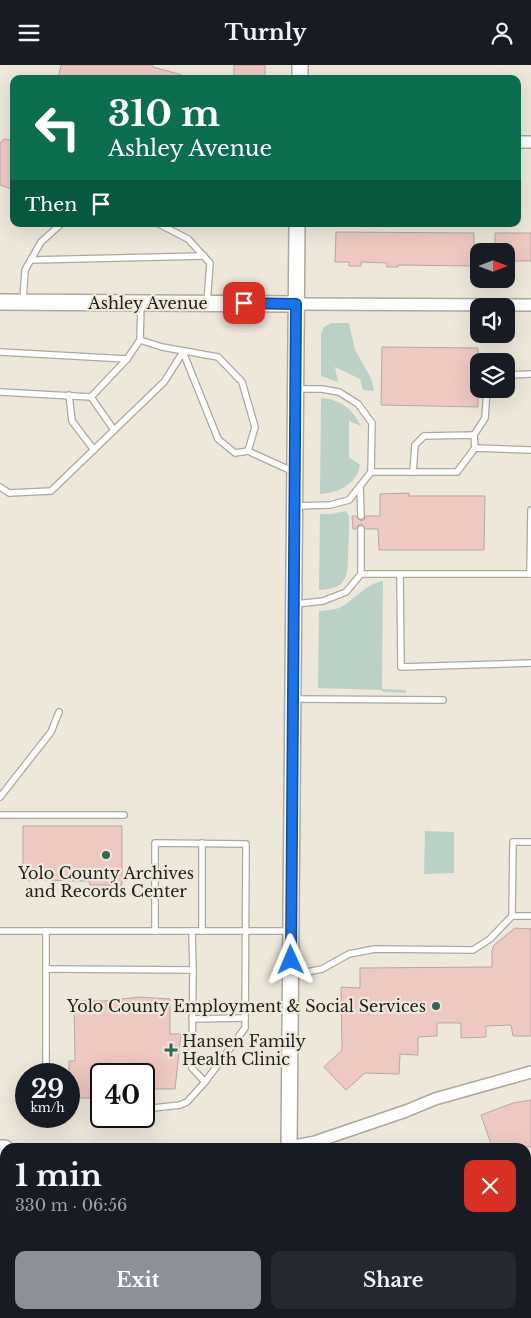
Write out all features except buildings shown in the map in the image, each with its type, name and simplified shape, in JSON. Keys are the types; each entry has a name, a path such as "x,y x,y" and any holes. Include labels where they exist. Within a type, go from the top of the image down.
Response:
{"street":[{"path":"287,1143 292,975 297,227"},
{"name":"Ashley Avenue","path":"0,302 296,304"},
{"path":"296,304 531,305"},
{"path":"309,1143 406,1111 435,1099 531,1072"}],"lane":[{"path":"22,302 25,269 41,242 58,227"},
{"path":"165,227 188,239 210,263 207,303"},
{"path":"31,260 204,257"},
{"path":"91,397 127,359 140,340 141,303"},
{"path":"140,340 183,352 218,357 242,383 256,427 248,451"},
{"path":"0,352 127,359"},
{"path":"0,487 9,493 51,491 164,383 183,352"},
{"path":"183,352 218,439 235,453 248,451 295,472"},
{"path":"515,375 531,374"},
{"path":"294,506 330,505 349,499 371,473 372,423 358,404 339,392 322,389 296,389"},
{"path":"0,392 91,397 114,430"},
{"path":"69,395 72,421 94,450"},
{"path":"371,473 457,472 475,448 474,435 485,418 486,398"},
{"path":"413,472 415,445 424,436 474,435"},
{"path":"475,448 531,450"},
{"path":"360,486 361,516"},
{"path":"361,574 530,574 531,510"},
{"path":"294,604 323,601 346,592 361,574 361,529"},
{"path":"400,574 401,667 531,663"},
{"path":"293,699 443,700"},
{"path":"0,797 51,732 59,712"},
{"path":"0,815 124,815"},
{"path":"292,975 322,969 349,953 375,949 473,950 490,939 512,916 513,842 531,842"},
{"path":"154,931 155,843 246,843 245,1028 187,1102 180,1105 155,1108"},
{"path":"202,843 202,931"},
{"path":"512,916 531,916"},
{"path":"0,931 291,931"},
{"path":"46,931 46,1063"},
{"path":"192,931 192,1068 204,1082"},
{"path":"46,969 193,970"},
{"path":"192,1019 245,1018"}],"green space":[{"path":"331,323 349,323 355,350 371,378 374,391 363,390 360,379 335,367 338,382 321,376 321,334 324,327"},
{"path":"321,398 345,406 354,414 361,426 349,421 349,457 360,465 355,477 340,489 320,494"},
{"path":"346,511 349,516 346,575 344,580 335,587 319,590 320,514"},
{"path":"383,581 382,689 406,690 406,693 383,692 382,690 318,688 319,611 339,608 371,585"},
{"path":"425,831 454,832 454,873 424,874"}],"place":[{"name":"Yolo County Archives and Records Center","path":"106,855"},
{"name":"Yolo County Employment & Social Services","path":"436,1006"},
{"name":"Hansen Family Health Clinic","path":"171,1050"}],"route":[{"path":"244,303 296,304 291,960"}]}
